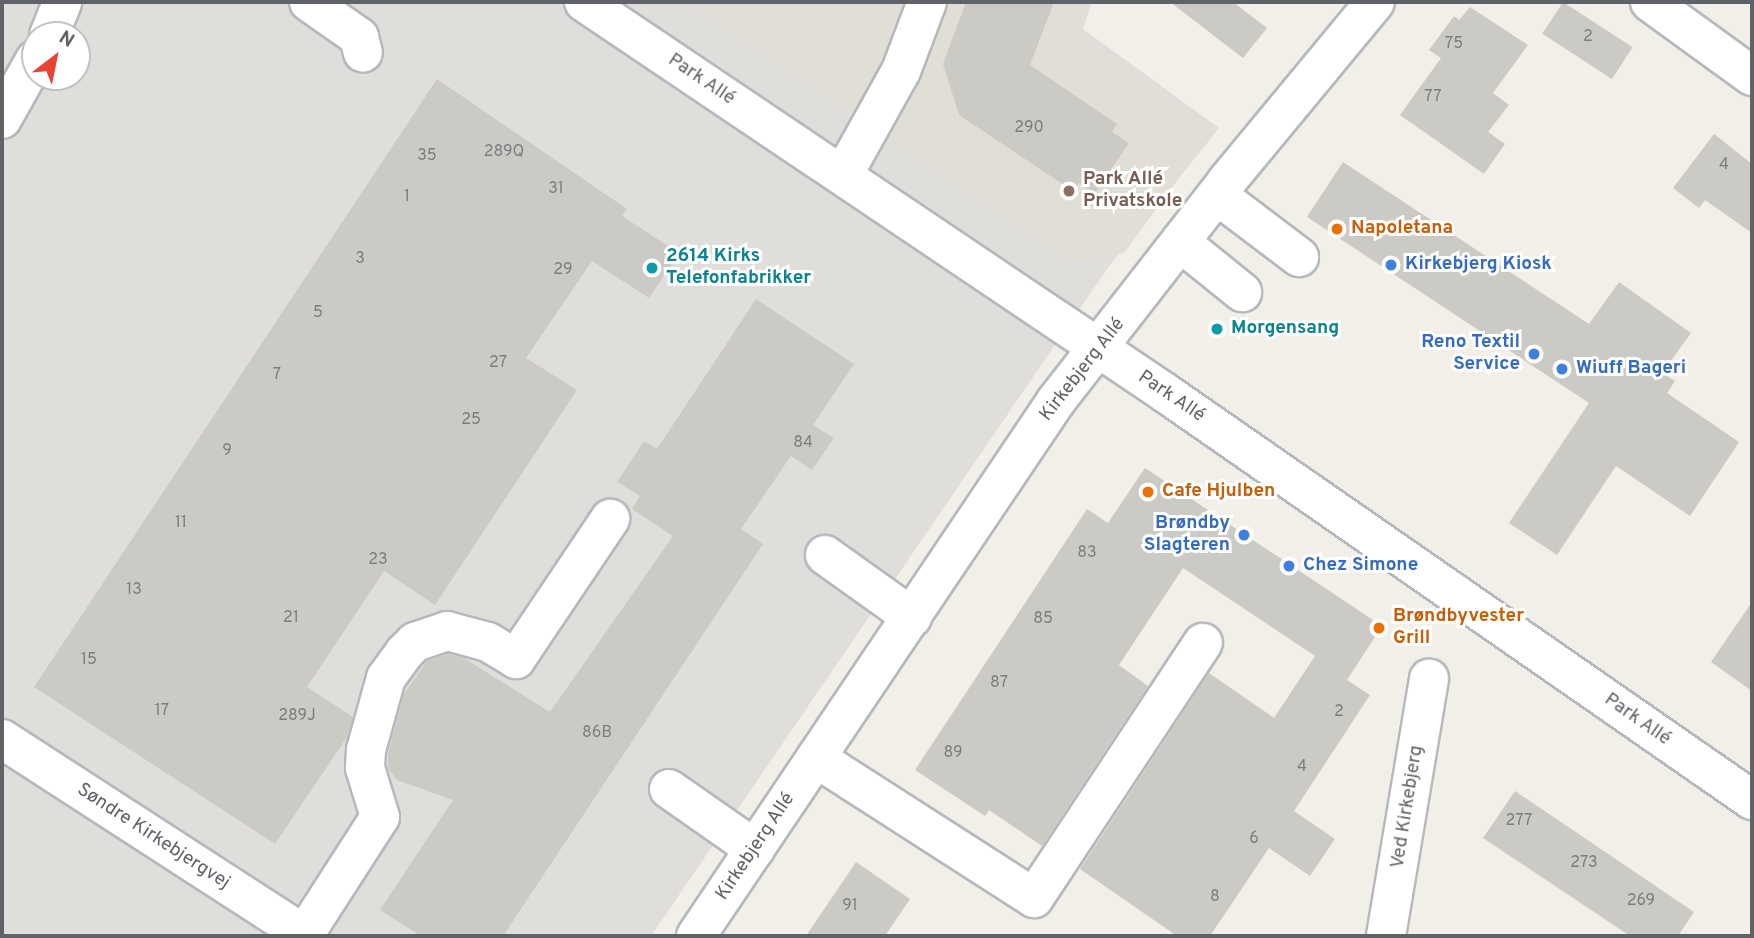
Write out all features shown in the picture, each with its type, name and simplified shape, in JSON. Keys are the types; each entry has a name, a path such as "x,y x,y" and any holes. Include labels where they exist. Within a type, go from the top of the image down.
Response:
{"street":[{"path":"309,2 359,37 363,53"},
{"name":"Park Allé","path":"584,2 1100,348 1752,800"},
{"path":"843,174 876,122 908,54 927,2"},
{"name":"Kirkebjerg Allé","path":"696,936 1056,401 1217,195 1375,2"},
{"path":"1650,2 1752,76"},
{"path":"2,119 21,85"},
{"path":"1217,195 1299,257"},
{"path":"1180,242 1242,292"},
{"name":"Søndre Kirkebjergvej","path":"2,739 305,936 380,817 365,768 366,750 386,678 399,659 415,642 447,631 488,642 516,659 610,519"},
{"path":"825,555 912,617"},
{"path":"816,758 1034,898 1203,643"},
{"name":"Ved Kirkebjerg","path":"1387,936 1429,678"},
{"path":"669,789 755,849"}],"shaded area":[{"path":"2,2 1092,2 1083,29 1219,128 1109,266 651,936 2,936"},
{"name":"Park Allé Privatskole","path":"690,2 1087,2 1076,33 1214,130 1124,253 1071,260"}],"building":[{"path":"966,2 1054,2 1030,65 1117,124 1112,132 1129,143 1095,193 1079,183 1073,191 959,115 943,64"},
{"path":"1170,2 1233,2 1267,28 1243,58"},
{"path":"1563,2 1633,47 1612,79 1542,34"},
{"path":"1470,7 1528,45 1493,93 1509,105 1488,132 1505,144 1484,174 1400,115 1441,58 1429,50 1454,16 1459,20"},
{"path":"437,79 627,209 622,216 679,253 649,298 592,261 526,358 577,390 435,605 384,571 307,687 353,717 347,737 275,844 34,687"},
{"path":"1714,134 1752,164 1752,233 1705,200 1699,208 1673,188"},
{"path":"1343,162 1589,324 1619,282 1691,333 1662,373 1675,381 1667,393 1739,442 1690,516 1616,466 1557,555 1509,523 1589,403 1307,217"},
{"path":"756,299 854,364 813,425 834,438 812,470 791,456 741,529 763,544 503,936 421,936 380,910 453,800 397,780 388,769 388,754 404,694 427,661 448,654 464,658 550,712 673,536 632,509 640,496 617,482 644,441 657,449"},
{"path":"1145,468 1382,626 1347,680 1370,695 1294,811 1335,839 1310,876 1269,848 1210,936 1177,936 1080,869 1209,673 1274,718 1315,656 1183,568 1119,665 1148,686 1042,846 989,810 985,816 915,770 1087,509 1108,523"},
{"path":"1752,602 1752,691 1711,662"},
{"path":"1515,791 1694,912 1678,936 1630,936 1483,838"},
{"path":"856,862 910,899 885,936 806,936"}],"place":[{"name":"Park Allé Privatskole","path":"1069,191"},
{"name":"Napoletana","path":"1337,229"},
{"name":"Kirkebjerg Kiosk","path":"1391,265"},
{"name":"2614 Kirks Telefonfabrikker","path":"652,268"},
{"name":"Morgensang","path":"1217,329"},
{"name":"Reno Textil Service","path":"1534,354"},
{"name":"Wiuff Bageri","path":"1562,369"},
{"name":"Cafe Hjulben","path":"1148,492"},
{"name":"Brøndby Slagteren","path":"1244,535"},
{"name":"Chez Simone","path":"1289,566"},
{"name":"Brøndbyvester Grill","path":"1379,628"}]}
